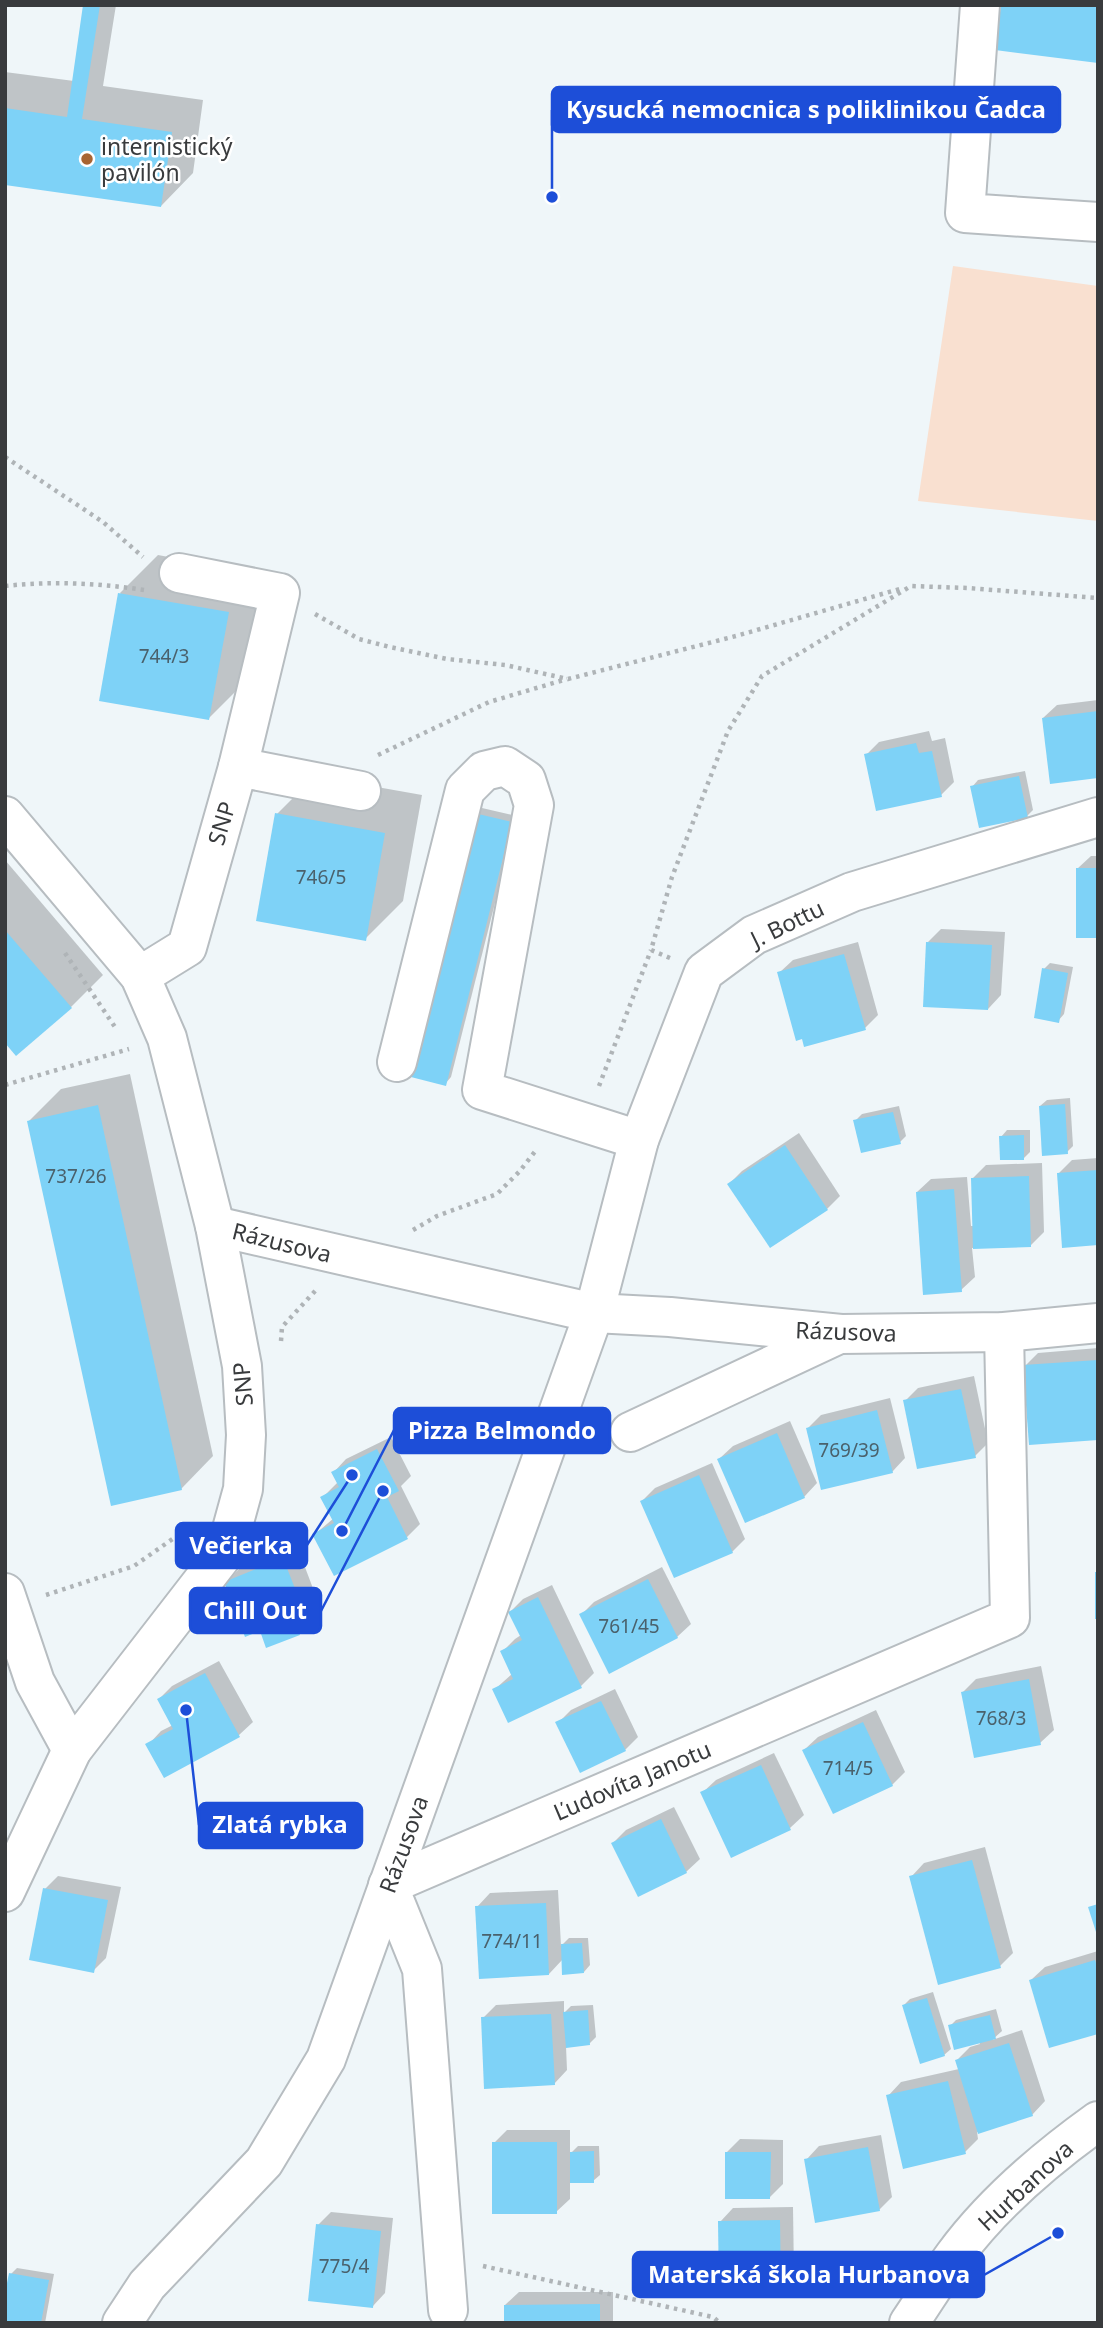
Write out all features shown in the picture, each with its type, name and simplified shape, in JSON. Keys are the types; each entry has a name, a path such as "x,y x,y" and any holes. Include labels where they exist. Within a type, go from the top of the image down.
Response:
{"street":[{"path":"980,5 965,213 1098,222"},
{"path":"179,573 280,593"},
{"name":"SNP","path":"140,976 187,947 238,767 280,593"},
{"path":"397,1062 466,790 484,771 505,766 526,780 534,805 482,1090 639,1140"},
{"path":"238,767 361,791"},
{"name":"SNP","path":"5,816 140,976 167,1038 215,1226 242,1366 246,1435 243,1489 226,1551 72,1750 5,1892"},
{"name":"J. Bottu","path":"705,972 754,935 852,892 1098,817"},
{"path":"594,1313 639,1140 705,972"},
{"name":"Rázusova","path":"215,1226 594,1313 670,1317 841,1334 1004,1332 1098,1324"},
{"name":"Rázusova","path":"122,2323 146,2285 264,2162 326,2059 594,1313"},
{"name":"Ľudovíta Janotu","path":"388,1885 1010,1618 1004,1332"},
{"path":"630,1432 841,1334"},
{"path":"7,1600 35,1682 72,1750"},
{"path":"388,1885 422,1969 448,2310"},
{"name":"Hurbanova","path":"909,2323 955,2255 1008,2195 1065,2145 1098,2121"}],"path":[{"path":"5,457 103,522 136,553 179,573 168,592 159,593 112,585 29,583 5,586"},
{"path":"324,784 489,702 911,586 1098,598"},
{"path":"412,1230 437,1216 498,1194 546,1138 586,1124 651,950 672,877 728,731 762,676 911,586"},
{"path":"280,593 359,639 447,659 505,665 568,679"},
{"path":"5,1085 130,1049 61,948"},
{"path":"651,950 705,972"},
{"path":"279,1353 282,1327 314,1291 358,1260"},
{"path":"7,1600 134,1566 243,1489"},
{"path":"444,2259 713,2317 720,2323"}],"shaded area":[{"path":"953,266 1098,286 1098,521 918,501"}],"building":[{"name":"internistický pavilón","path":"83,5 100,5 82,119 172,132 161,207 5,185 5,108 67,117"},
{"path":"1001,5 1098,5 1098,63 995,50"},
{"path":"118,593 229,612 209,720 99,701"},
{"path":"1098,711 1098,778 1050,784 1042,718"},
{"path":"916,743 919,753 932,751 942,797 876,811 864,754"},
{"path":"1019,776 1028,818 979,828 970,786"},
{"path":"275,813 385,833 366,941 256,921"},
{"path":"474,813 512,822 446,1086 407,1076"},
{"path":"1076,868 1098,868 1098,938 1076,938"},
{"path":"5,930 72,1008 16,1056 5,1043"},
{"path":"926,942 992,945 988,1010 923,1007"},
{"path":"844,954 866,1030 804,1047 802,1039 796,1041 777,972"},
{"path":"1042,968 1068,973 1059,1023 1034,1018"},
{"path":"1065,1104 1068,1154 1042,1156 1039,1106"},
{"path":"98,1105 182,1490 111,1506 27,1121"},
{"path":"893,1112 901,1144 861,1153 853,1120"},
{"path":"1024,1135 1024,1160 1000,1160 999,1136"},
{"path":"785,1145 828,1210 770,1248 727,1184"},
{"path":"1098,1170 1098,1245 1062,1248 1057,1173"},
{"path":"1029,1176 1031,1247 973,1249 971,1178"},
{"path":"954,1189 962,1292 923,1295 916,1192"},
{"path":"1098,1360 1098,1440 1029,1445 1023,1365"},
{"path":"961,1389 976,1458 917,1469 903,1400"},
{"path":"877,1410 893,1473 821,1490 806,1428"},
{"path":"777,1433 805,1498 745,1523 717,1459"},
{"path":"377,1449 399,1491 387,1497 408,1539 334,1576 312,1534 334,1523 320,1497 339,1487 331,1472"},
{"path":"699,1475 733,1553 674,1578 640,1501"},
{"path":"283,1558 305,1614 294,1618 300,1635 266,1648 260,1631 245,1637 224,1582"},
{"path":"1095,1572 1098,1572 1098,1619 1095,1619"},
{"path":"648,1579 678,1638 609,1674 579,1614"},
{"path":"538,1597 582,1688 508,1723 492,1689 513,1679 500,1651 522,1640 508,1612"},
{"path":"205,1673 240,1737 164,1778 145,1744 173,1729 157,1699"},
{"path":"1029,1679 1041,1745 974,1758 961,1692"},
{"path":"601,1701 626,1751 580,1773 555,1722"},
{"path":"863,1722 893,1786 833,1814 802,1750"},
{"path":"761,1765 791,1830 731,1858 700,1792"},
{"path":"661,1819 687,1873 638,1897 611,1843"},
{"path":"972,1860 1001,1968 938,1985 909,1876"},
{"path":"43,1888 108,1900 94,1973 29,1960"},
{"path":"546,1903 549,1975 479,1979 475,1906"},
{"path":"1098,1904 1098,1935 1097,1935 1088,1907"},
{"path":"582,1943 584,1973 562,1975 561,1944"},
{"path":"1095,1960 1098,1969 1098,2034 1049,2048 1029,1980"},
{"path":"927,1998 945,2056 920,2064 902,2005"},
{"path":"588,2010 590,2045 566,2048 563,2012"},
{"path":"551,2014 555,2085 484,2089 481,2017"},
{"path":"990,2015 996,2039 954,2050 948,2025"},
{"path":"1009,2043 1033,2116 978,2134 955,2060"},
{"path":"948,2081 966,2154 903,2169 886,2095"},
{"path":"492,2142 557,2142 557,2214 492,2214"},
{"path":"868,2147 880,2211 815,2223 804,2159"},
{"path":"594,2151 594,2183 570,2183 570,2152"},
{"path":"725,2152 771,2152 770,2199 725,2199"},
{"path":"780,2220 781,2290 719,2292 718,2221"},
{"path":"316,2224 381,2231 373,2308 308,2301"},
{"path":"9,2273 49,2280 41,2323 5,2323 5,2293"},
{"path":"600,2304 600,2323 504,2323 504,2305"}],"place":[{"name":"internistický pavilón","path":"87,159"},
{"name":"Kysucká nemocnica s poliklinikou Čadca","path":"552,197"},
{"name":"Večierka","path":"352,1475"},
{"name":"Chill Out","path":"383,1491"},
{"name":"Pizza Belmondo","path":"342,1531"},
{"name":"Zlatá rybka","path":"186,1710"},
{"name":"Materská škola Hurbanova","path":"1058,2233"}]}
